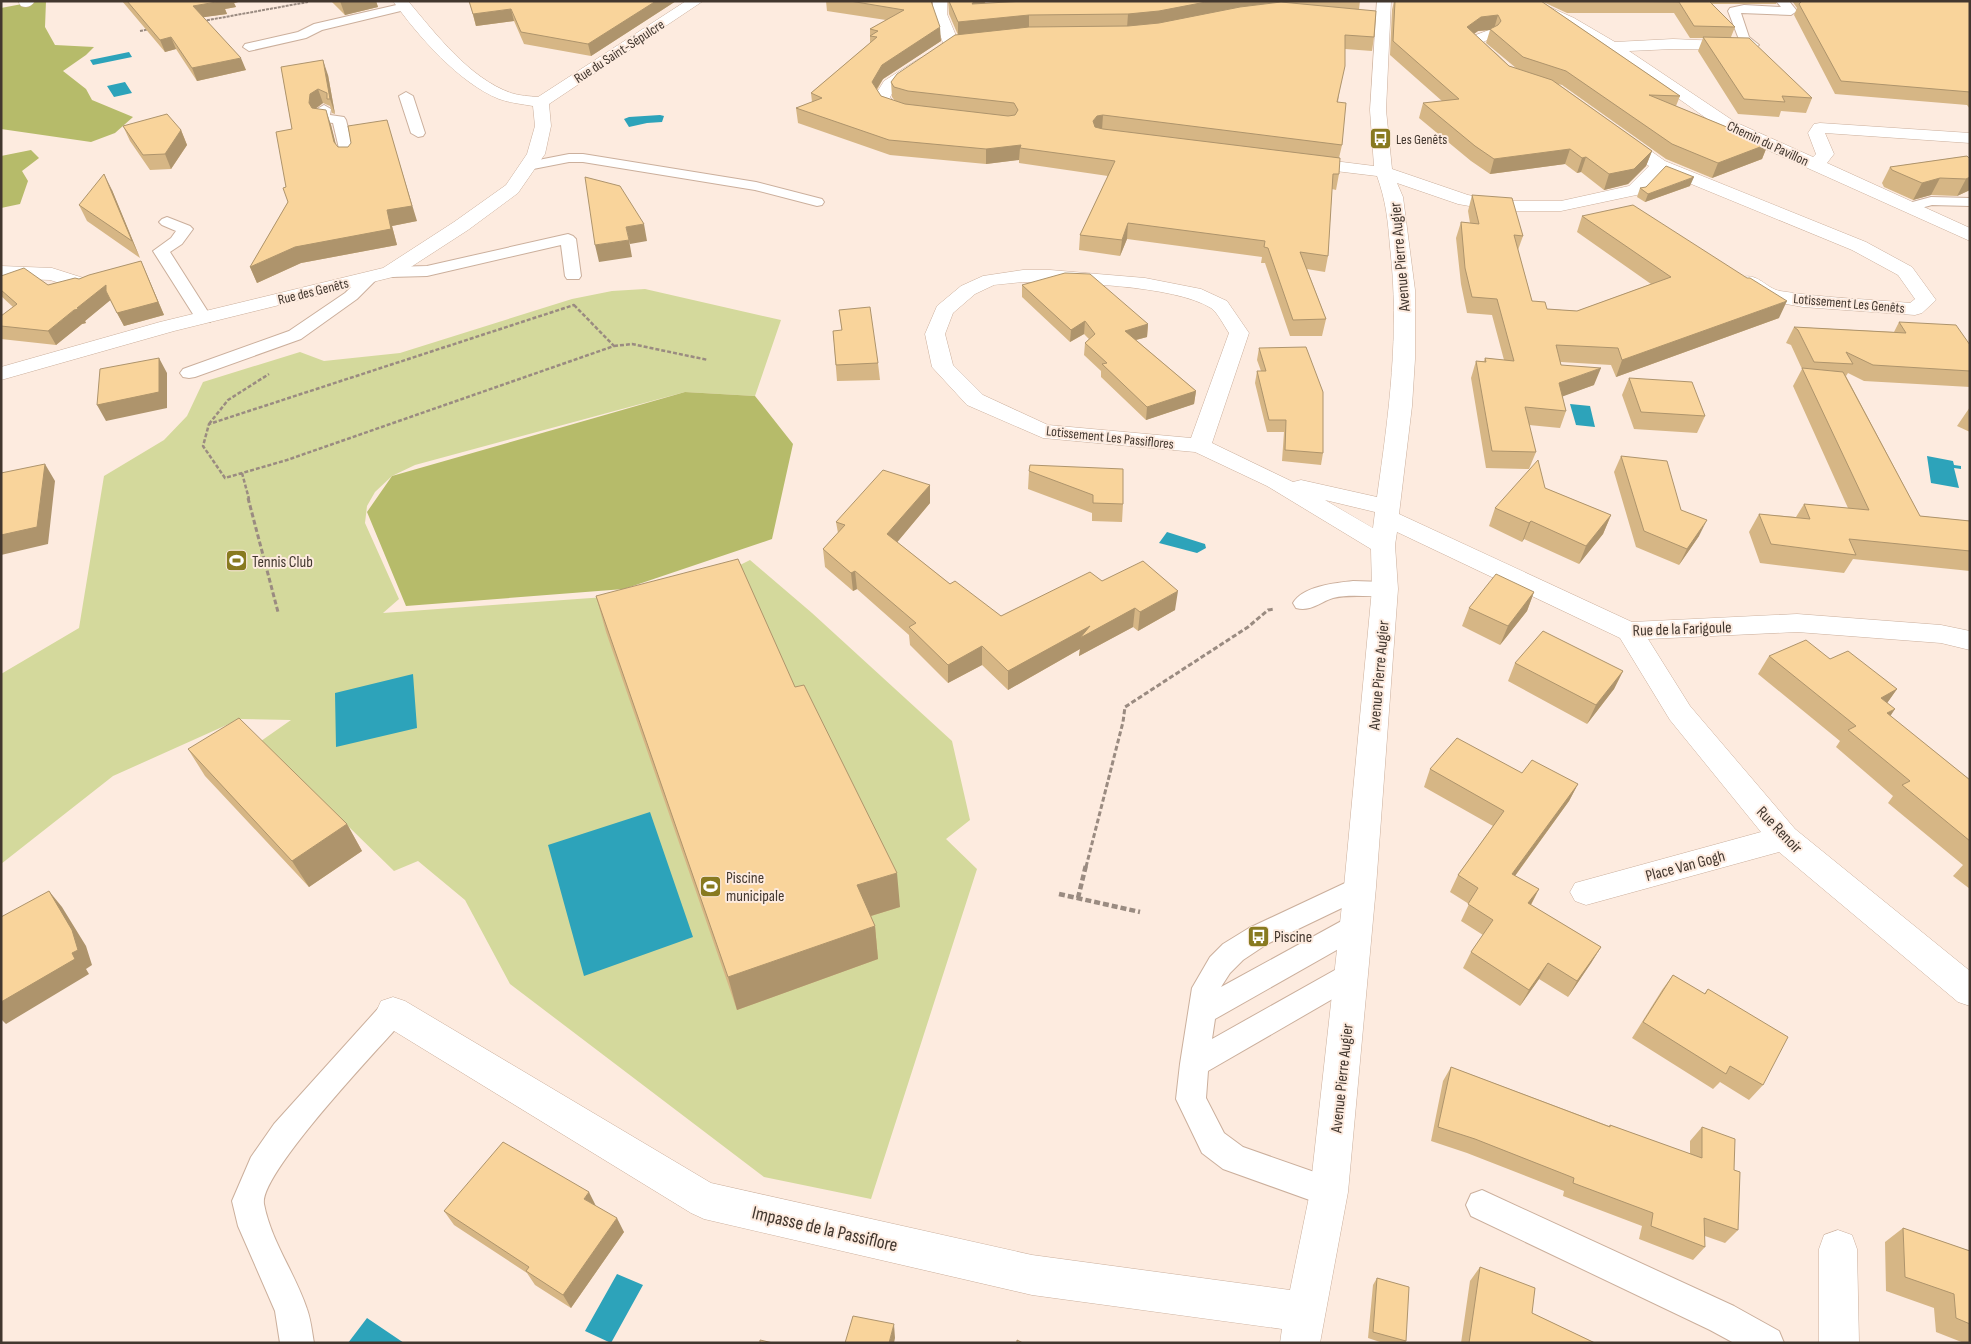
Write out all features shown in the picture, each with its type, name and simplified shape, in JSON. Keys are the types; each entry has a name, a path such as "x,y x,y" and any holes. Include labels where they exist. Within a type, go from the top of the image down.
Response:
{"street":[{"name":"Rue du Saint-Sépulcre","path":"541,102 696,1"},
{"path":"940,1 940,14 951,43"},
{"name":"Chemin du Pavillon","path":"1524,1 1569,21 1613,47 1729,126 1970,235"},
{"path":"403,4 442,52 487,85 505,96 541,102"},
{"name":"Avenue Pierre Augier","path":"1302,1327 1329,1192 1352,974 1385,589 1383,546 1401,406 1404,359 1405,290 1394,197 1384,172 1378,110 1382,9"},
{"path":"1489,34 1473,41 1506,70"},
{"path":"925,114 906,112 888,106 882,98 890,84 951,43 969,40"},
{"path":"1613,47 1673,44 1753,45"},
{"name":"Rue des Genêts","path":"1,374 204,318 390,272 461,226 512,189 536,154 543,126 541,102"},
{"name":"Lotissement Les Genêts","path":"1603,124 1659,165 1859,246 1905,271 1926,300 1915,308 1802,301 1769,295 1737,274"},
{"path":"1816,165 1825,154 1816,133 1820,128 1970,138"},
{"path":"1287,160 1384,172 1464,200"},
{"path":"1394,197 1464,200 1497,206 1561,206 1635,190 1659,165"},
{"path":"1616,194 1640,210"},
{"path":"1,272 52,274 86,285"},
{"name":"Lotissement Les Passiflores","path":"1200,446 1239,333 1220,305 1194,293 1145,284 1050,276 1023,276 990,280 968,290 944,310 935,334 943,367 976,400 1043,431 1200,446 1275,480 1383,546"},
{"name":"Lotissement Les Passiflores","path":"1275,480 1388,512"},
{"name":"Rue de la Farigoule","path":"1388,512 1629,632 1797,623 1940,634 1970,641"},
{"name":"Rue Renoir","path":"1629,632 1680,712 1784,838 1970,991"},
{"name":"Place Van Gogh","path":"1586,892 1784,838"},
{"name":"Impasse de la Passiflore","path":"393,1012 704,1200 1032,1275 1302,1327"},
{"path":"1838,1249 1839,1343"}],"lane":[{"path":"1753,45 1744,38 1734,11 1744,9 1791,11 1782,1"},
{"path":"249,47 302,35 318,27 403,4"},
{"path":"406,96 418,133"},
{"path":"324,109 323,118 339,120 348,157"},
{"path":"528,166 568,158 583,158 756,186 817,202"},
{"path":"1910,207 1931,201 1970,202"},
{"path":"166,222 185,229 177,241 161,251 204,318"},
{"path":"390,272 427,271 568,239 573,276"},
{"path":"190,373 295,335 351,296 370,277"},
{"path":"1304,604 1319,594 1352,587 1385,589"},
{"path":"1329,1192 1234,1159 1213,1143 1191,1099 1194,1064 1206,988 1220,965 1233,952 1258,936 1360,887"},
{"path":"1201,1012 1356,926"},
{"path":"1194,1064 1352,974"},
{"path":"297,1343 291,1310 254,1226 248,1201 262,1168 285,1134 393,1012"},
{"path":"1482,1205 1722,1318 1767,1343"}],"path":[{"path":"199,22 313,1"},
{"path":"140,30 150,29"},
{"path":"209,424 574,305 614,346"},
{"path":"271,373 228,400 209,424 203,446 226,478 288,460 614,346 632,344 708,360"},
{"path":"242,473 278,612"},
{"path":"1078,898 1123,722 1125,707 1248,627 1268,610 1304,604"},
{"path":"1058,894 1140,912"}],"green space":[{"path":"46,1 45,27 55,45 94,47 63,71 86,89 92,100 133,117 115,133 91,142 1,129 1,8"},
{"path":"31,150 39,158 22,171 28,181 20,204 1,208 1,156"},
{"name":"Piscine municipale","path":"645,289 781,320 755,396 685,392 415,465 392,476 375,492 367,506 365,523 399,599 383,613 633,595 736,567 750,560 812,613 952,741 970,820 946,839 977,869 871,1199 764,1177 510,984 465,900 418,861 394,871 261,741 291,720 240,719 113,776 1,864 1,674 79,628 104,476 164,440 187,416 203,382 300,352 324,361 400,353 572,299 612,291"},
{"path":"685,392 755,396 793,444 772,539 624,589 406,606 367,512 392,476"}],"water":[{"path":"129,52 132,57 93,65 90,60"},
{"path":"125,82 132,93 114,97 107,86"},
{"path":"664,116 662,122 629,127 624,119 629,117"},
{"path":"1570,404 1590,406 1595,427 1576,425"},
{"path":"1927,456 1953,461 1954,465 1961,466 1961,469 1954,468 1959,488 1931,483"},
{"path":"1167,532 1205,544 1206,548 1197,553 1159,543"},
{"path":"413,674 417,728 336,747 335,693"},
{"path":"650,812 693,937 584,976 548,845"},
{"path":"617,1274 643,1285 611,1343 585,1331"},
{"path":"367,1318 404,1343 348,1343"}],"building":[{"path":"127,1 222,1 193,6 241,58 192,68 171,37 160,40"},
{"path":"469,1 656,1 588,44 521,32 511,9 473,14"},
{"path":"850,1 931,1 940,27 882,65 872,82 881,96 905,104 1008,116 1015,115 1018,110 1014,103 908,91 894,87 891,82 897,74 955,35 1029,27 1128,26 1159,23 1240,7 1281,2 1376,11 1374,37 1345,35 1345,66 1337,102 1346,103 1342,145 1103,115 1097,116 1093,121 1095,127 1103,129 1340,158 1339,174 1333,174 1328,256 1300,252 1326,319 1293,320 1268,248 1264,247 1265,241 1128,223 1122,240 1080,235 1115,161 1020,148 1021,145 986,149 889,140 796,108 822,98 811,93 877,37 870,36 878,31 870,29 904,10"},
{"path":"949,1 974,1 972,4 1025,1 1211,1 1159,11 1128,14 1029,15 958,22"},
{"path":"1395,1 1541,1 1680,96 1649,95 1768,144 1718,163 1672,144 1566,71 1523,57 1490,29 1501,21 1498,15 1481,17 1467,27 1509,66 1552,80 1652,151 1634,169 1609,174 1586,157 1582,158 1570,149 1494,159 1475,146 1423,103 1459,99 1393,41"},
{"path":"1613,1 1709,1 1735,27 1694,26 1679,2"},
{"path":"1802,1 1970,1 1970,92 1841,81 1799,4"},
{"path":"1703,37 1749,38 1812,98 1782,96 1785,102 1744,99"},
{"path":"323,60 330,99 327,99 327,93 318,89 310,94 309,103 312,108 326,110 334,142 338,147 348,147 351,143 348,126 387,120 412,206 387,210 391,229 295,247 250,267 288,202 283,188 286,187 276,132 292,129 281,67"},
{"path":"167,114 181,130 165,154 143,155 123,126"},
{"path":"1967,156 1970,159 1970,177 1966,179 1940,178 1922,183 1892,170 1890,167"},
{"path":"1666,166 1694,177 1648,194 1640,188 1646,187"},
{"path":"104,174 132,241 79,205"},
{"path":"585,177 620,186 644,224 626,227 629,240 595,245"},
{"path":"1472,195 1512,198 1523,236 1514,235 1532,301 1545,302 1547,309 1577,311 1671,277 1582,216 1633,205 1747,278 1787,301 1622,360 1618,348 1556,345 1561,365 1601,368 1559,383 1566,411 1525,407 1536,452 1492,451 1476,361 1486,362 1485,358 1514,361 1497,299 1472,297 1465,268 1461,222 1479,224"},
{"path":"141,261 158,302 117,313 106,291 106,285 77,308 79,309 74,310 48,331 1,326 1,316 17,304 1,290 1,276 24,268 48,285 75,278 79,279"},
{"path":"1065,273 1090,274 1148,324 1125,331 1196,391 1147,407 1102,364 1107,363 1085,343 1095,334 1085,321 1071,330 1022,285"},
{"path":"870,307 878,363 836,365 833,331 842,330 839,310"},
{"path":"1899,322 1956,325 1970,345 1970,371 1873,365 1846,352 1853,364 1814,362 1798,330 1794,327 1906,333"},
{"path":"1306,347 1323,392 1323,453 1285,450 1286,420 1269,420 1257,371 1266,371 1259,348"},
{"path":"159,358 159,392 97,405 100,369"},
{"path":"1802,368 1843,372 1920,516 1970,521 1970,551 1849,539 1856,555 1771,544 1759,514 1810,519 1804,504 1869,510"},
{"path":"1629,378 1692,382 1705,416 1641,412"},
{"path":"1621,456 1667,461 1681,510 1707,520 1687,549 1644,531"},
{"path":"1538,460 1545,488 1611,515 1586,546 1531,521 1529,523 1495,508"},
{"path":"45,464 37,527 1,535 1,473"},
{"path":"1030,465 1123,469 1123,504 1093,503 1093,495 1029,471"},
{"path":"883,470 930,485 887,534 950,584 955,581 1001,616 1090,572 1102,581 1143,561 1178,591 1140,612 1135,608 1080,638 1090,626 1008,671 982,646 948,665 909,627 916,623 855,571 851,573 823,549 845,525 836,522"},
{"path":"738,559 795,687 804,685 897,873 857,885 875,926 728,977 596,596"},
{"path":"1496,574 1534,592 1508,626 1469,608"},
{"path":"1543,631 1623,671 1596,705 1515,663"},
{"path":"1806,640 1830,659 1848,651 1897,689 1881,698 1895,709 1887,713 1970,780 1970,841 1902,785 1910,781 1848,730 1856,726 1769,656"},
{"path":"239,718 347,824 292,861 188,749"},
{"path":"1457,738 1522,773 1532,760 1578,784 1512,874 1539,889 1528,903 1601,947 1577,981 1548,963 1529,990 1471,952 1493,920 1468,904 1478,888 1458,875 1504,811 1430,769"},
{"path":"49,891 72,930 78,950 72,953 75,959 1,1002 1,917"},
{"path":"1673,975 1705,994 1708,989 1788,1037 1763,1085 1730,1066 1726,1074 1643,1022"},
{"path":"1451,1067 1610,1127 1610,1125 1702,1158 1702,1127 1735,1139 1734,1170 1740,1172 1738,1230 1704,1218 1705,1247 1651,1226 1653,1213 1573,1183 1574,1178 1475,1139 1438,1127"},
{"path":"503,1142 589,1192 584,1199 617,1218 563,1295 526,1271 529,1267 444,1211"},
{"path":"1903,1228 1970,1251 1970,1324 1956,1318 1954,1294 1905,1277"},
{"path":"1480,1267 1535,1288 1532,1313 1595,1343 1469,1343"},
{"path":"1377,1278 1409,1287 1406,1341 1373,1332"},
{"path":"853,1316 894,1324 889,1343 845,1343"},
{"path":"760,1340 773,1343 760,1343"}],"place":[{"name":"Les Genêts","path":"1380,139"},
{"name":"Tennis Club","path":"236,561"},
{"name":"Piscine municipale","path":"710,886"},
{"name":"Piscine","path":"1258,936"}]}
